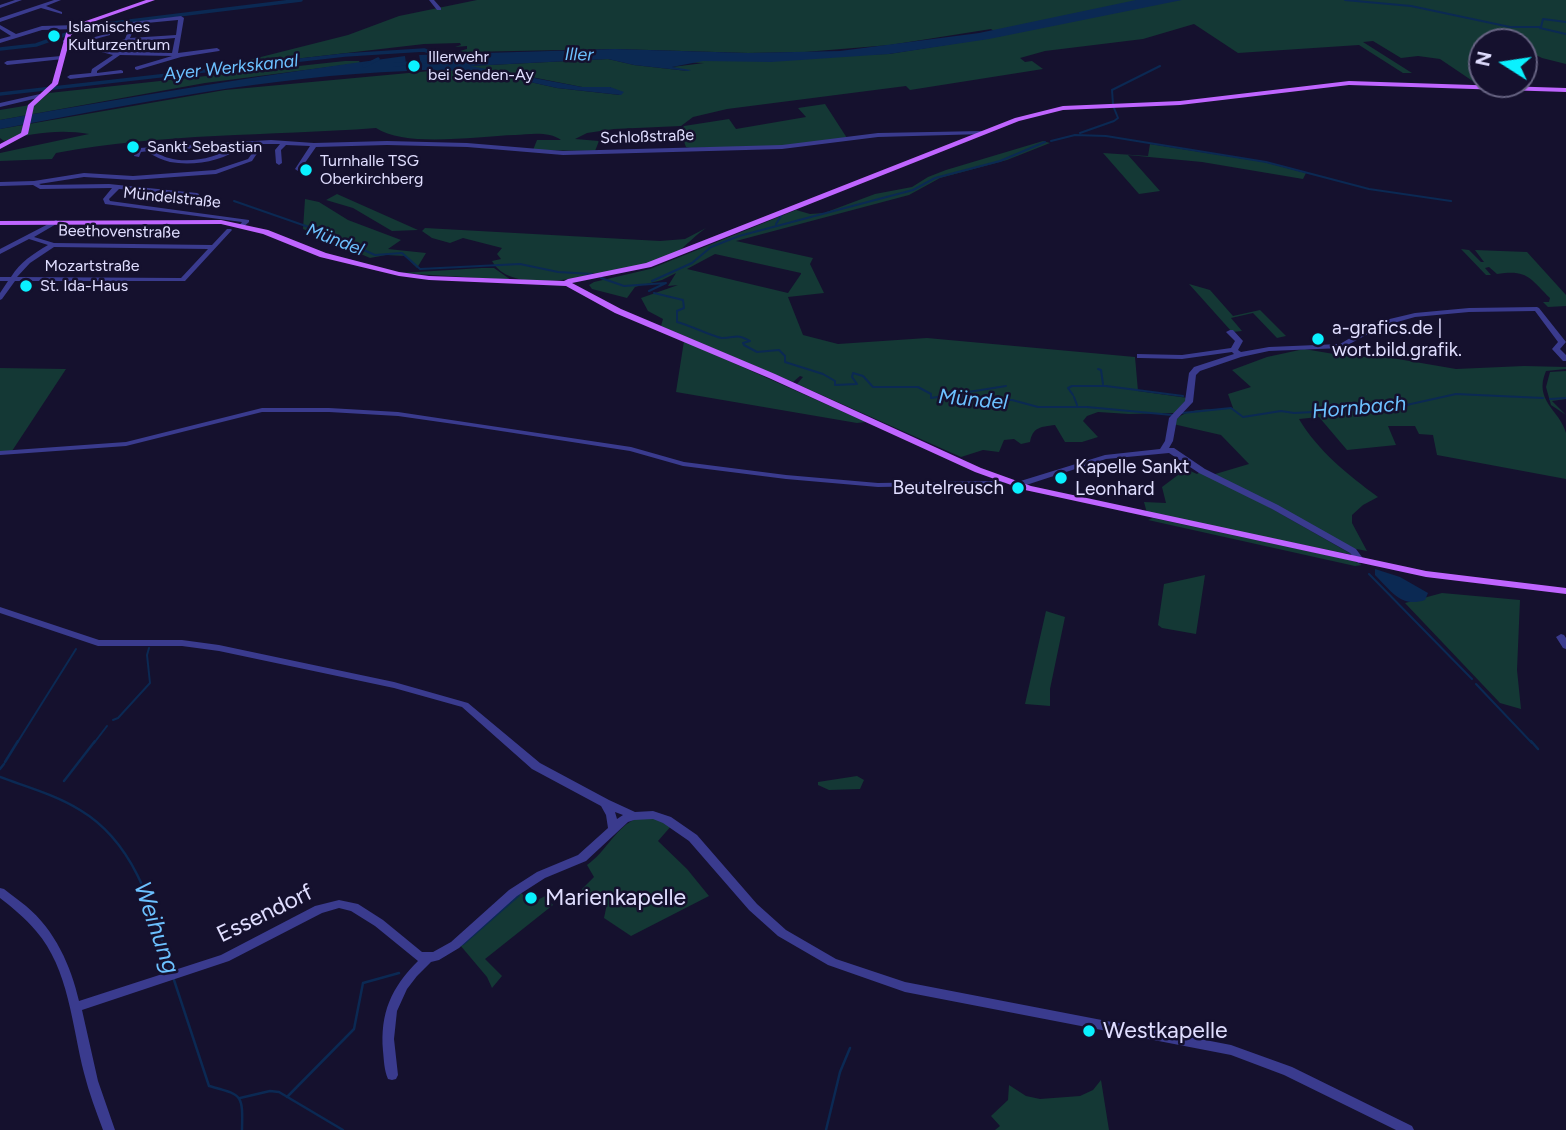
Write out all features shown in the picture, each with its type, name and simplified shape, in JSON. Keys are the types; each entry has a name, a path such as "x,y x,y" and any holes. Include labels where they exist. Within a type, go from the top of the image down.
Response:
{"main road":[{"path":"2,146 23,134 31,105 51,88 65,39 75,28 152,0"},
{"path":"0,223 207,223 242,226 272,234 323,255 399,274 429,278 582,281 649,265 1024,117 1063,108 1180,103 1329,84 1402,83 1566,90"},
{"path":"582,281 587,296 1017,485 1070,499 1361,561 1468,580 1566,591"}],"street":[{"path":"0,7 20,0"},
{"path":"0,20 59,0"},
{"path":"431,0 439,9"},
{"path":"41,6 60,13"},
{"path":"0,40 51,26 75,28"},
{"path":"0,27 15,36"},
{"path":"101,49 130,32 179,27"},
{"path":"130,32 179,27"},
{"path":"178,55 179,27"},
{"path":"65,39 89,33"},
{"path":"77,43 108,34"},
{"path":"65,39 101,49 105,53 118,54 178,55 217,50"},
{"path":"91,75 94,70 118,54"},
{"path":"137,68 171,60 178,55"},
{"path":"6,63 61,58"},
{"path":"71,76 121,72"},
{"path":"0,105 40,96"},
{"name":"Schloßstraße","path":"137,156 139,150 283,143 430,144 563,153 782,147 878,135 982,133"},
{"path":"279,163 278,150 283,143"},
{"name":"Schloßstraße","path":"238,145 283,143"},
{"path":"151,149 151,154 168,160 186,160 222,157 233,152 238,145"},
{"path":"298,169 314,145"},
{"path":"0,184 34,183 84,175 133,178 216,172 250,160 259,146"},
{"name":"Mündelstraße","path":"34,183 40,187 80,185 197,195"},
{"name":"Mündelstraße","path":"117,187 106,199 107,203 247,221 242,226"},
{"path":"0,252 56,222"},
{"name":"Beethovenstraße","path":"183,280 229,230"},
{"name":"Beethovenstraße","path":"28,237 52,245 212,247"},
{"path":"0,244 10,246"},
{"path":"0,298 14,275 52,245"},
{"name":"Mozartstraße","path":"0,279 183,280"},
{"path":"1140,356 1182,357 1342,346 1380,324 1395,319 1443,312 1537,309 1562,342 1556,349 1566,359"},
{"path":"1230,332 1239,341 1236,353"},
{"path":"1164,449 1169,441 1173,418 1189,402 1192,375 1197,369 1236,353"},
{"path":"0,453 126,444 262,411 329,410 398,414 631,449 696,466 835,482 917,486 993,483 1002,480"},
{"path":"1017,485 1077,468 1100,458 1164,449 1180,455 1216,479 1295,518 1353,551 1361,561"},
{"path":"0,610 98,643 182,643 219,648 394,685 465,705 536,766 634,816 653,816 680,827 713,858 753,907 782,933 832,962 905,987 1231,1050 1288,1070 1344,1097 1383,1125 1408,1130"},
{"path":"604,803 611,815 613,827"},
{"path":"392,1075 387,1041 388,1020 397,993 407,977 427,959 449,950 513,893 541,876 582,858 599,845 613,827 634,816"},
{"path":"0,892 32,915 59,953 76,1007 91,1076 109,1130"},
{"name":"Essendorf","path":"76,1007 225,958 319,909 339,904 362,911 419,957 427,959"}],"green space":[{"path":"477,0 1566,0 1566,64 1538,56 1538,28 1468,28 1468,78 1440,59 1418,56 1401,58 1373,41 1363,42 1412,73 1403,73 1359,45 1238,53 1194,24 1143,39 1045,51 1020,58 1025,62 1032,61 1043,69 910,90 906,86 727,109 693,117 681,126 614,129 587,133 575,139 599,141 595,151 533,150 537,140 561,140 545,134 423,139 405,138 376,128 136,142 56,153 52,159 0,161 0,153 89,134 46,133 4,141 0,138 0,129 225,90 441,70 481,71 557,88 620,95 610,87 582,87 501,71 449,67 608,59 688,71 672,67 704,63 616,60 889,54 1001,36 991,29 890,45 805,52 748,53 615,49 465,52 460,51 467,49 467,46 455,47 461,45 460,43 424,44 243,65 241,62 348,35 399,16"},
{"path":"345,61 360,63 205,83 0,120 0,110 36,104 49,93"},
{"path":"825,104 847,138 780,146 691,148 686,147 680,131 684,126 729,119 736,129 806,117 798,108"},
{"path":"1043,141 1050,143 1007,160 940,178 909,195 736,241 813,258 810,264 824,293 788,297 803,335 838,344 927,338 1135,357 1138,391 1188,398 1175,413 1098,412 1087,416 1083,421 1098,437 1082,442 1065,442 1055,425 1041,427 1035,431 1030,442 1021,444 1014,439 1004,440 999,452 983,450 961,457 797,384 803,377 800,376 793,382 661,326 663,319 648,311 641,298 678,285 668,286 676,273 662,280 635,287 627,298 592,289 589,285 650,269 796,210 810,214 824,213 875,194 912,187 946,170","holes":["715,254 801,273 788,293 687,269"]},
{"path":"1150,144 1264,162 1306,173 1303,179 1202,162 1128,155 1160,191 1139,194 1103,153 1148,156"},
{"path":"337,194 418,230 392,231 353,208 326,200"},
{"path":"305,199 319,202 348,220 401,240 388,249 426,253 417,268 405,256 370,258 303,229"},
{"path":"425,228 660,241 685,239 706,228 678,252 650,264 591,273 587,277 535,281 522,280 500,270 492,261 501,259 497,254 502,248 463,238 450,243 432,238 422,231"},
{"path":"1461,249 1469,250 1481,262 1484,262 1475,250 1527,252 1566,295 1566,306 1548,307 1543,302 1549,302 1550,298 1522,274 1497,274 1489,267 1485,268 1491,275 1486,275"},
{"path":"482,268 494,268 511,280 401,273"},
{"path":"1189,284 1210,290 1233,316 1260,310 1286,336 1277,338 1253,313 1231,318 1242,331 1232,332"},
{"path":"684,341 866,422 857,423 676,392"},
{"path":"1304,349 1346,356 1392,358 1456,369 1566,367 1546,371 1543,390 1566,433 1566,479 1437,455 1433,435 1419,434 1415,426 1388,426 1396,445 1347,450 1319,417 1299,419 1324,452 1378,497 1352,515 1352,523 1367,551 1351,548 1212,475 1249,464 1221,435 1173,424 1178,418 1192,411 1233,408 1228,394 1251,387 1232,370 1267,357"},
{"path":"0,368 66,369 12,451 0,452"},
{"path":"1566,371 1566,399 1552,401 1566,415 1551,405 1546,387 1550,372"},
{"path":"1186,469 1197,474 1200,472 1239,490 1353,555 1147,513 1144,502 1166,503 1162,487"},
{"path":"1153,518 1354,561 1362,565 1355,566 1148,520"},
{"path":"1205,575 1196,634 1158,625 1164,584"},
{"path":"1442,593 1520,600 1517,670 1521,709 1500,703 1405,603"},
{"path":"1046,611 1065,617 1050,689 1050,706 1025,704"},
{"path":"857,776 864,780 860,789 829,790 818,785 818,782"},
{"path":"638,818 658,819 672,825 658,841 687,869 709,896 631,936 604,918 607,904 587,896 582,889 594,877 587,865 617,833"},
{"path":"520,892 532,903 545,896 553,905 485,959 502,976 492,988 487,977 460,945"},
{"path":"1101,1080 1109,1130 995,1130 1000,1126 991,1116 1008,1100 1009,1085 1026,1096 1040,1099 1080,1096 1093,1090"}],"water":[{"path":"1136,0 1182,0 989,39 889,54 771,62 703,61 672,67 691,70 688,71 608,59 470,66 582,87 610,87 624,92 621,95 557,88 481,71 422,70 419,55 615,49 748,53 840,51 979,33"},
{"path":"405,56 407,71 253,85 0,129 0,120"},
{"path":"1375,569 1400,577 1428,593 1425,600 1403,600 1375,575"}],"waterway":[{"path":"0,49 36,45 89,26 301,0"},
{"path":"1345,0 1411,6 1510,27 1541,27 1543,19 1566,22"},
{"path":"1540,28 1566,34"},
{"name":"Ayer Werkskanal","path":"0,94 345,55 424,50 438,55"},
{"name":"Iller","path":"364,66 378,59"},
{"name":"Iller","path":"393,65 432,61"},
{"path":"1113,104 1112,90 1160,66"},
{"path":"1080,133 1114,121 1118,118 1114,108"},
{"path":"1051,141 1075,135 1106,136 1266,162 1369,189 1451,201"},
{"path":"652,281 692,263 711,247 739,236 913,190 935,178 1000,161 1045,142"},
{"name":"Mündel","path":"234,201 323,232 375,255 402,253 420,269 520,264 558,272 592,274"},
{"path":"776,224 781,216"},
{"name":"Mündel","path":"601,278 624,286 666,283 649,291"},
{"name":"Mündel","path":"654,293 683,300 684,308 677,311 677,322 722,338 742,337 750,341 743,343 744,345 757,352 779,350 785,356 785,362 823,374 835,381 835,385 857,384 852,377 853,373 863,376 873,387 918,387 931,394 931,398 955,394"},
{"path":"1098,369 1101,370 1103,384"},
{"path":"955,394 1006,386"},
{"path":"1073,395 1068,388 1072,386 1106,386 1183,396"},
{"name":"Mündel","path":"955,394 973,399 1012,400 1038,407 1087,407 1172,415"},
{"name":"Hornbach","path":"1182,413 1231,408 1243,417 1281,411 1294,413 1393,408 1456,394 1543,398"},
{"path":"1074,397 1077,405"},
{"name":"Hornbach","path":"1550,399 1566,398"},
{"path":"1369,574 1472,679"},
{"path":"113,720 118,718 150,683 147,655 149,648"},
{"path":"17,743 76,649"},
{"path":"1476,684 1532,743"},
{"path":"94,743 107,726"},
{"path":"5,762 18,741"},
{"path":"64,781 95,741"},
{"path":"1531,741 1538,749"},
{"path":"0,769 4,764"},
{"name":"Weihung","path":"0,777 71,805 100,824 116,841 140,881 171,971"},
{"path":"463,944 519,895"},
{"path":"287,1097 354,1029 363,983 399,973"},
{"name":"Weihung","path":"174,980 209,1086 238,1097 242,1109 242,1130"},
{"path":"826,1130 840,1072 850,1048"},
{"path":"240,1098 270,1091 287,1097"},
{"path":"287,1097 343,1130"}],"place":[{"name":"Islamisches Kulturzentrum","path":"54,36"},
{"name":"Illerwehr bei Senden-Ay","path":"414,66"},
{"name":"Sankt Sebastian","path":"133,147"},
{"name":"Turnhalle TSG Oberkirchberg","path":"306,170"},
{"name":"St. Ida-Haus","path":"26,286"},
{"name":"a-grafics.de | wort.bild.grafik.","path":"1318,339"},
{"name":"Kapelle Sankt Leonhard","path":"1061,478"},
{"name":"Beutelreusch","path":"1018,488"},
{"name":"Marienkapelle","path":"531,898"},
{"name":"Westkapelle","path":"1089,1031"}]}
